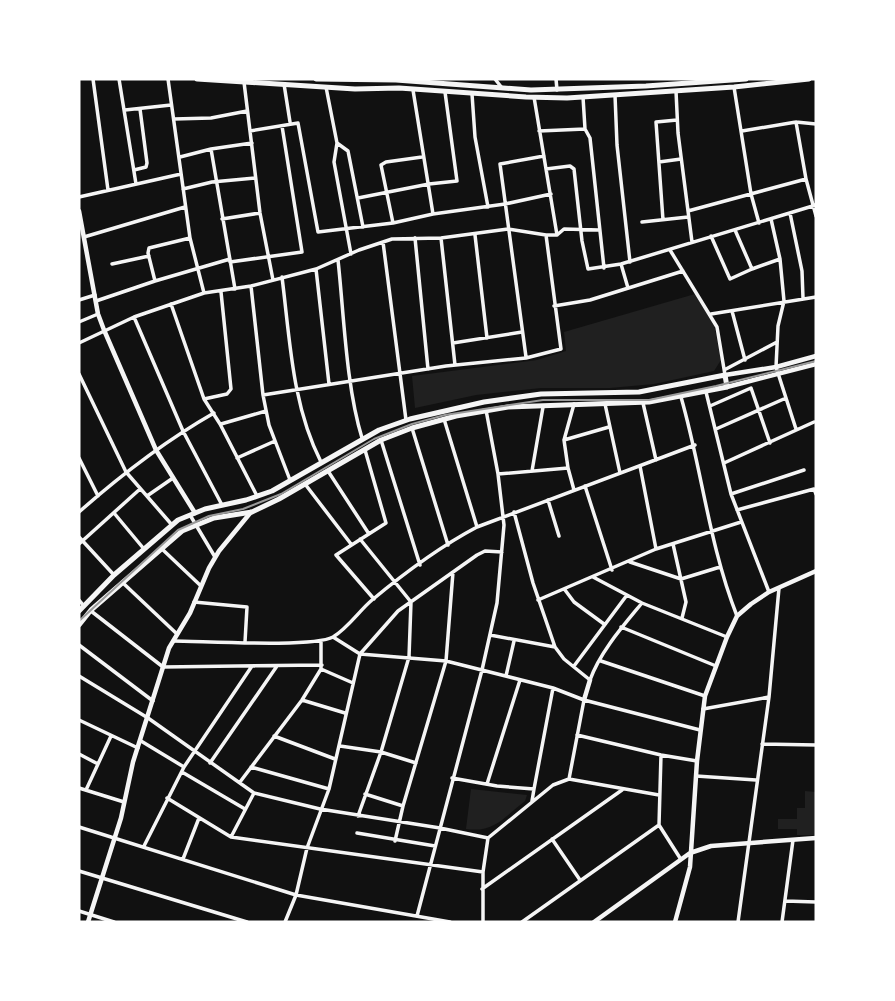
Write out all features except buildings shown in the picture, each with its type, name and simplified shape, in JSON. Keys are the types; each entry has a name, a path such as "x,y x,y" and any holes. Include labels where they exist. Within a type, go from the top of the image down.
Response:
{"main road":[{"path":"197,79 534,97 615,95 809,79"},
{"path":"316,79 396,80 557,90 746,79"},
{"path":"79,611 81,603 172,525 193,514 272,491 362,438 406,420 453,408 541,394 639,392 725,372 727,387 681,397 643,402 486,410 412,428 381,440 252,512 195,524 161,548 91,610 79,625"}],"street":[{"path":"93,79 108,190"},
{"path":"119,79 136,184"},
{"path":"168,79 190,238 204,293"},
{"path":"495,79 502,88"},
{"path":"556,79 557,90"},
{"path":"244,82 260,213 274,281"},
{"path":"284,84 290,122"},
{"path":"326,87 337,142 334,162 351,254"},
{"path":"734,87 751,194 759,223"},
{"path":"413,89 433,214"},
{"path":"676,91 681,159 692,242"},
{"path":"358,198 457,181 445,92"},
{"path":"472,93 475,137 488,207"},
{"path":"615,95 617,145 630,262"},
{"path":"534,97 557,235"},
{"path":"583,97 604,268"},
{"path":"124,110 171,105"},
{"path":"134,170 146,167 147,163 140,109"},
{"path":"174,119 211,118 247,111"},
{"path":"663,220 656,122 677,120"},
{"path":"250,131 282,126 290,122 298,123 318,232 393,223 551,194"},
{"path":"741,131 796,122 816,124"},
{"path":"796,122 816,216"},
{"path":"79,300 95,298 197,268 302,252 282,126"},
{"path":"539,131 585,129"},
{"path":"337,142 348,150 363,227"},
{"path":"180,157 251,143"},
{"path":"211,149 235,289"},
{"path":"526,358 500,164 544,156"},
{"path":"393,223 381,165 422,157"},
{"path":"658,162 681,159"},
{"path":"546,169 570,166 574,169 588,269 630,262 815,205"},
{"path":"79,197 181,174"},
{"path":"183,189 255,178"},
{"path":"688,211 806,179"},
{"path":"84,237 185,207"},
{"path":"79,211 98,314 104,330 156,450 215,557"},
{"path":"222,219 260,213"},
{"path":"790,213 802,271 803,298"},
{"path":"642,222 689,216"},
{"path":"771,219 780,259 784,301 778,326 776,367 796,430"},
{"path":"79,344 104,330 171,304 204,293 251,286 274,281 282,276 316,270 383,242 415,238 441,239 508,229 546,235 557,235 564,229 598,230"},
{"path":"735,230 752,268"},
{"path":"475,235 487,338"},
{"path":"263,395 455,365 526,358 561,349 546,235"},
{"path":"711,236 730,279 780,259"},
{"path":"155,281 148,250 152,246 190,238"},
{"path":"415,238 428,369"},
{"path":"441,239 455,365"},
{"path":"383,242 406,420"},
{"path":"670,250 717,327 725,372"},
{"path":"112,264 149,256"},
{"path":"338,260 351,380 362,438"},
{"path":"621,264 628,288"},
{"path":"316,270 329,384"},
{"path":"554,306 590,299 683,271"},
{"path":"282,276 296,390 307,435 321,462"},
{"path":"251,286 266,411 290,480"},
{"path":"204,399 227,394 231,389 221,292"},
{"path":"711,314 816,297"},
{"path":"171,304 204,399 257,496"},
{"path":"732,311 746,361"},
{"path":"79,322 98,314"},
{"path":"134,317 183,431 222,505"},
{"path":"453,343 522,332"},
{"path":"725,372 777,342"},
{"path":"725,372 776,367 816,356"},
{"path":"727,387 816,364"},
{"path":"79,374 126,472 172,525"},
{"path":"710,406 751,388 770,443"},
{"path":"706,392 731,494 769,592"},
{"path":"681,397 695,445 711,532 737,616"},
{"path":"716,429 786,398"},
{"path":"643,402 656,460"},
{"path":"574,404 564,440 574,491"},
{"path":"605,404 620,473"},
{"path":"532,471 543,405"},
{"path":"417,916 497,603 503,516 486,410"},
{"path":"220,424 266,411"},
{"path":"79,512 156,450 214,413"},
{"path":"444,419 477,527"},
{"path":"724,463 814,422"},
{"path":"564,440 609,427"},
{"path":"412,428 447,545"},
{"path":"381,440 420,565"},
{"path":"237,458 275,442"},
{"path":"173,641 321,641 333,637 396,582 477,527 695,445"},
{"path":"365,449 386,523 336,555 374,599"},
{"path":"79,458 97,496"},
{"path":"640,466 656,549"},
{"path":"498,474 568,468"},
{"path":"731,494 804,470"},
{"path":"327,471 369,534"},
{"path":"147,496 173,478"},
{"path":"305,484 351,544"},
{"path":"585,486 612,570"},
{"path":"114,575 80,540 140,489"},
{"path":"737,510 814,489 816,494"},
{"path":"548,500 559,536"},
{"path":"88,922 116,837 138,748 173,641 215,557 252,512"},
{"path":"514,512 538,600 555,647 573,667 590,680"},
{"path":"114,513 144,549"},
{"path":"538,600 656,549 741,522"},
{"path":"358,816 381,752 409,657 411,602 360,538"},
{"path":"673,544 686,602 682,618"},
{"path":"161,548 201,586"},
{"path":"285,922 296,895 307,848 329,789 360,654 398,611 485,551 502,552"},
{"path":"630,562 681,579 720,567"},
{"path":"675,922 690,867 703,696 713,665 737,616 769,592 816,571"},
{"path":"395,841 446,661 453,572"},
{"path":"593,577 642,603 726,636"},
{"path":"122,583 177,634"},
{"path":"738,922 768,697 779,588"},
{"path":"565,590 574,602 604,624"},
{"path":"573,667 627,595"},
{"path":"194,602 247,607 246,642"},
{"path":"569,779 584,700 594,668 621,627 642,603"},
{"path":"91,610 163,667 321,667 353,683"},
{"path":"621,627 713,665"},
{"path":"490,635 555,647"},
{"path":"333,637 360,654 446,661 700,730"},
{"path":"506,676 514,640"},
{"path":"240,782 302,700 321,667 321,641"},
{"path":"79,645 153,701"},
{"path":"601,661 703,696"},
{"path":"144,846 194,751 252,666"},
{"path":"210,763 277,666"},
{"path":"79,676 148,718 254,793 320,809 488,838"},
{"path":"487,784 520,680"},
{"path":"532,801 553,688"},
{"path":"703,709 768,697"},
{"path":"302,700 345,713"},
{"path":"79,720 138,748"},
{"path":"577,735 697,761"},
{"path":"86,790 111,736"},
{"path":"274,736 335,759"},
{"path":"141,741 245,809"},
{"path":"762,744 816,745"},
{"path":"340,746 381,752 416,763"},
{"path":"79,754 98,764"},
{"path":"661,755 659,825 680,858"},
{"path":"251,767 329,789"},
{"path":"696,776 756,780"},
{"path":"452,778 534,789"},
{"path":"483,922 483,872 488,838 553,785 569,779 659,795"},
{"path":"79,788 124,802"},
{"path":"482,889 622,790"},
{"path":"231,836 254,793"},
{"path":"365,793 403,806"},
{"path":"167,798 231,836 483,872"},
{"path":"183,859 199,818"},
{"path":"522,922 659,825"},
{"path":"79,827 296,895 450,922"},
{"path":"357,833 435,846"},
{"path":"782,922 793,838"},
{"path":"594,922 690,852 711,846 816,838"},
{"path":"552,839 580,880"},
{"path":"79,871 247,922"},
{"path":"785,901 816,902"},
{"path":"79,911 114,922"}],"shaded area":[{"path":"695,294 714,325 721,360 714,371 654,384 610,388 541,388 476,395 415,408 412,376 537,360 566,351 564,332"},
{"path":"471,789 527,795 525,801 491,826 476,830 466,829"},
{"path":"805,791 816,792 816,835 797,835 797,829 778,829 778,819 797,819 797,808 805,808"}],"tram line":[{"path":"79,621 178,530 209,516 243,509 281,494 374,439 412,424 445,415 543,400 649,400 816,361"}]}
